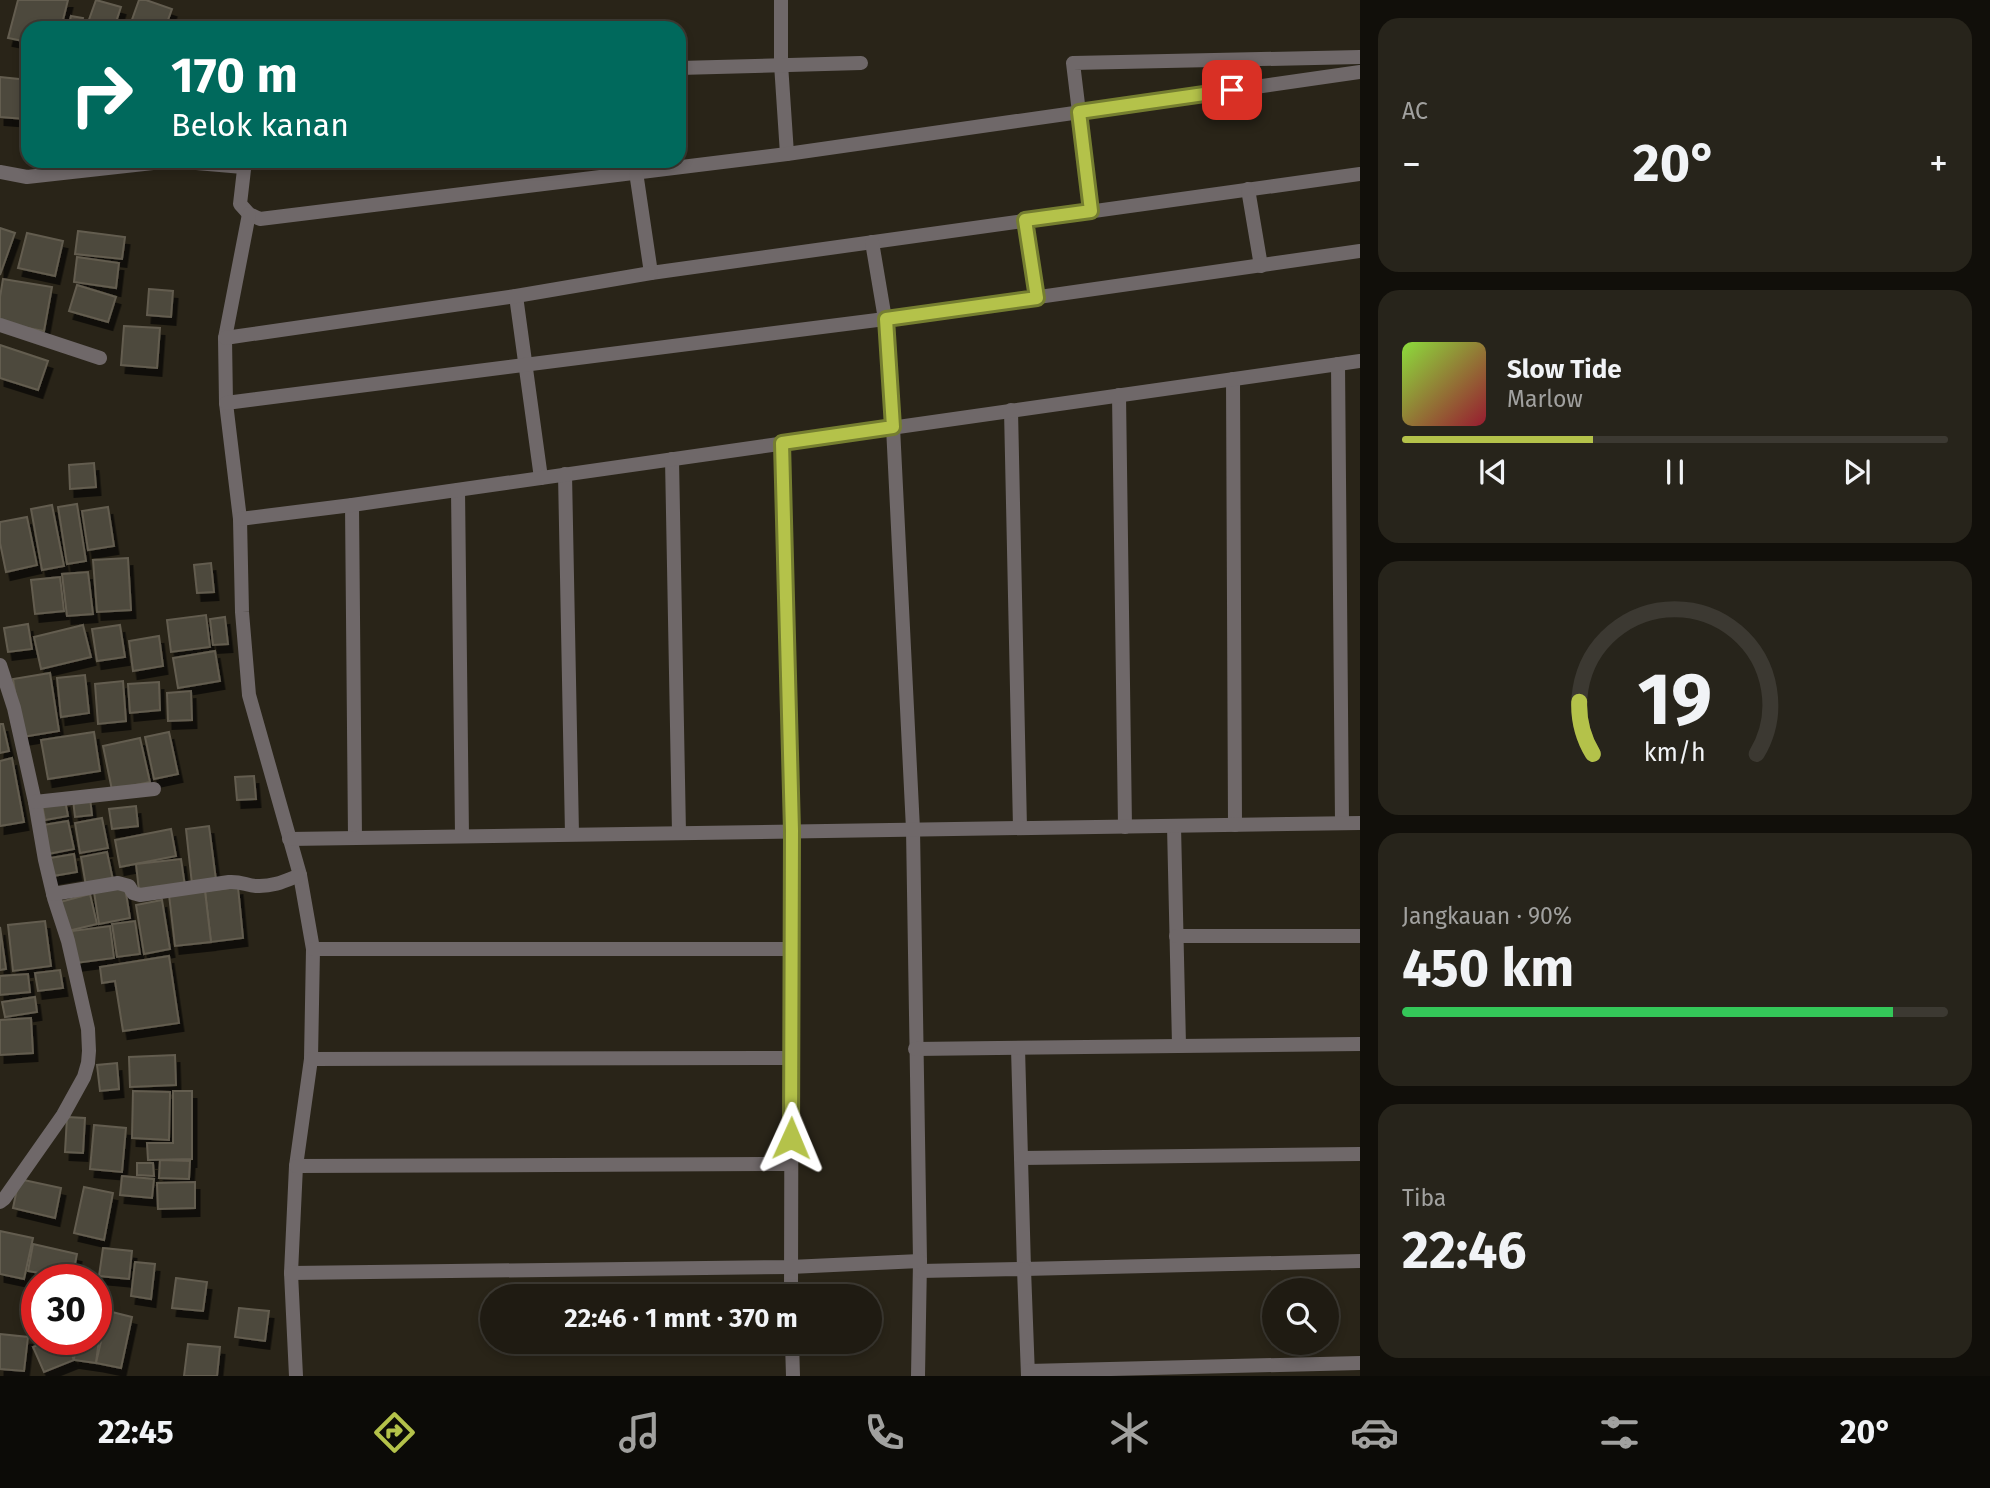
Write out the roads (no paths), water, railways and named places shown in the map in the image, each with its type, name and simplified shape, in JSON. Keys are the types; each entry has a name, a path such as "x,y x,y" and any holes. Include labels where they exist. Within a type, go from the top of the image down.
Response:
{"street":[{"path":"781,0 781,64 788,154"},
{"path":"1091,211 1073,63 1360,57"},
{"path":"686,68 861,63"},
{"path":"686,166 788,154 1360,72"},
{"path":"0,172 27,177 109,168"},
{"path":"244,168 240,204 249,214 260,219 670,168"},
{"path":"636,172 651,273"},
{"path":"225,338 516,296 651,273 1360,174"},
{"path":"1248,189 1261,266"},
{"path":"249,214 225,338 226,403 240,519 242,612 248,695 300,875 313,949 312,1059 296,1166 291,1273 296,1376"},
{"path":"1025,220 1037,298"},
{"path":"872,242 886,319 913,829 920,1266 918,1376"},
{"path":"226,403 886,319 1360,251"},
{"path":"516,296 541,478"},
{"path":"0,326 100,358"},
{"path":"240,519 1360,361"},
{"path":"1338,364 1342,823"},
{"path":"1233,379 1235,825"},
{"path":"1119,395 1125,827"},
{"path":"1011,410 1020,828"},
{"path":"782,443 792,831 791,1284"},
{"path":"672,459 680,833"},
{"path":"565,474 572,834"},
{"path":"458,490 463,836"},
{"path":"352,505 355,838"},
{"path":"0,665 14,708 54,894 88,1029 88,1063 84,1077 63,1115 0,1202"},
{"path":"35,802 155,789"},
{"path":"289,839 1360,823"},
{"path":"1174,825 1179,1045"},
{"path":"54,894 118,883 129,886 133,893 140,895 241,881 255,886 275,886 300,875"},
{"path":"1176,936 1360,936"},
{"path":"313,949 792,949"},
{"path":"915,1049 1360,1044"},
{"path":"1018,1048 1028,1374 1360,1363"},
{"path":"312,1059 792,1058"},
{"path":"1021,1158 1360,1154"},
{"path":"296,1166 790,1164"},
{"path":"291,1273 920,1266 1024,1269 1360,1261"},
{"path":"792,1354 793,1376"}]}
